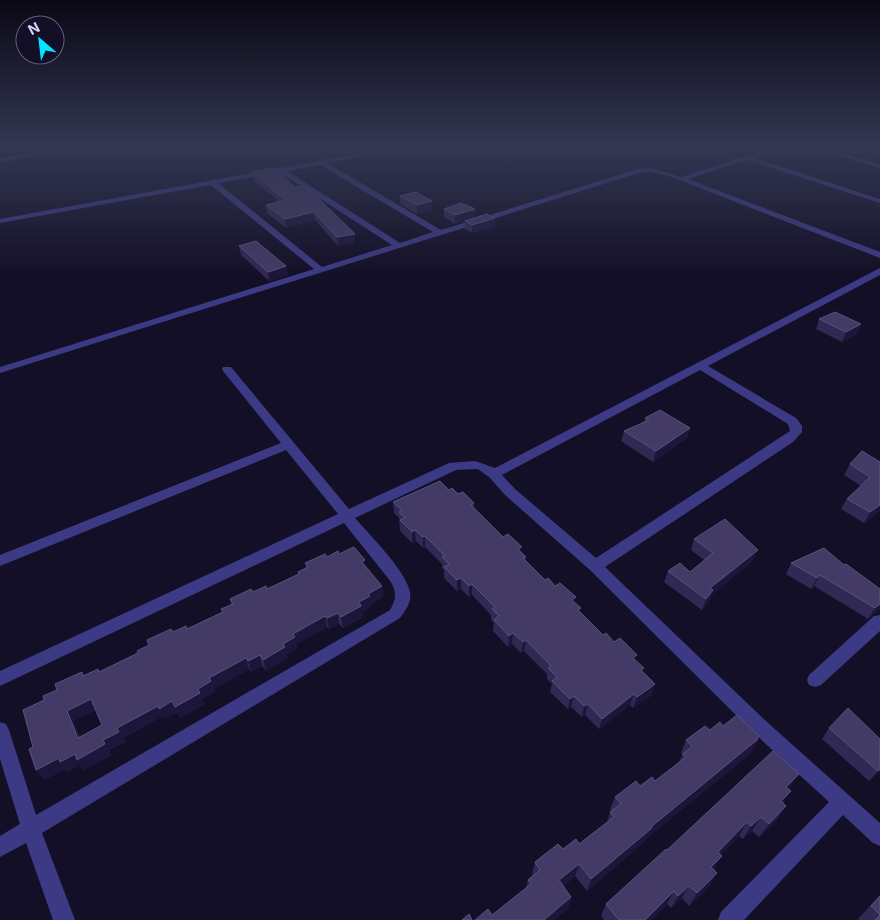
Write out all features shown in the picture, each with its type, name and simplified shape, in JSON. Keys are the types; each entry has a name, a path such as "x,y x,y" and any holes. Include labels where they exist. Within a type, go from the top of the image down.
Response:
{"street":[{"path":"0,221 169,191"},
{"path":"223,191 322,270"},
{"path":"314,191 399,246"},
{"path":"369,191 440,233"},
{"path":"0,370 574,191"},
{"path":"713,191 877,252"},
{"path":"849,191 880,201"},
{"path":"494,474 880,271"},
{"path":"595,566 789,439 796,432 796,426 792,421 700,366"},
{"path":"0,847 395,614 403,603 404,594 401,586 227,369"},
{"path":"0,561 288,445"},
{"path":"0,679 453,466 473,463 490,470 510,492 595,566 761,728 880,836"},
{"path":"815,680 880,621"},
{"path":"0,730 31,829 64,920"},
{"path":"729,920 842,802"}],"building":[{"path":"275,191 310,191 355,234 337,237 314,212 285,219 266,205 286,200"},
{"path":"416,192 432,201 417,205 400,196"},
{"path":"461,203 475,209 455,215 444,209"},
{"path":"487,214 495,218 472,225 465,221"},
{"path":"256,241 286,266 268,272 239,246"},
{"path":"835,312 861,324 846,332 819,319"},
{"path":"660,410 690,428 656,451 624,431 649,420 645,418"},
{"path":"862,451 880,462 880,505 870,512 847,499 870,477 850,464"},
{"path":"440,481 449,490 452,488 458,494 463,492 474,503 471,505 503,537 508,534 522,547 518,549 526,557 523,558 545,580 548,578 555,586 560,583 576,597 572,600 581,608 578,610 603,635 606,633 614,642 620,638 637,655 633,658 644,668 641,670 655,684 637,697 634,694 602,719 588,704 584,706 574,696 570,699 552,681 557,677 548,668 551,666 526,640 523,642 513,633 509,636 494,620 499,616 492,609 495,607 472,584 469,586 461,578 457,580 444,567 449,564 442,557 445,556 425,536 423,537 415,530 412,532 400,520 405,518 399,512 402,510 393,502"},
{"path":"725,519 758,550 710,588 713,590 706,599 668,571 680,563 690,572 713,553 694,539"},
{"path":"354,547 365,560 362,562 382,586 359,602 361,606 341,617 338,613 327,618 325,616 293,634 295,637 283,644 285,647 263,660 260,655 248,661 246,658 209,678 211,681 198,689 200,693 175,707 172,701 159,709 158,706 117,728 119,732 103,740 105,744 77,760 75,754 60,762 59,758 36,770 29,749 33,747 23,710 44,700 43,696 57,690 55,684 82,672 83,676 98,669 99,672 138,653 137,651 149,645 147,640 171,629 173,632 186,626 187,629 223,612 221,609 233,604 230,599 251,589 253,592 266,586 267,589 299,574 298,572 308,567 305,563 325,554 327,557 338,551 339,554","holes":["91,699 102,725 78,738 67,711"]},
{"path":"824,548 844,565 846,564 880,589 880,604 875,608 820,575 817,578 791,563"},
{"path":"848,708 880,739 880,769 878,771 829,728"},
{"path":"737,715 759,736 758,739 591,879 579,864 559,880 571,897 544,920 475,920 488,909 492,915 531,884 528,880 540,870 535,862 558,844 563,849 576,839 579,844 614,817 610,812 621,804 615,797 636,781 640,786 652,777 655,781 686,757 683,754 692,746 686,740 705,726 710,730 720,722 723,726"},
{"path":"773,751 799,774 786,787 791,791 781,801 786,806 769,824 761,817 751,826 747,822 718,852 722,856 711,867 717,873 697,893 689,886 678,896 674,891 645,920 619,920 606,904"},
{"path":"880,896 880,915 871,906"},
{"path":"469,914 472,920 462,920"}]}
